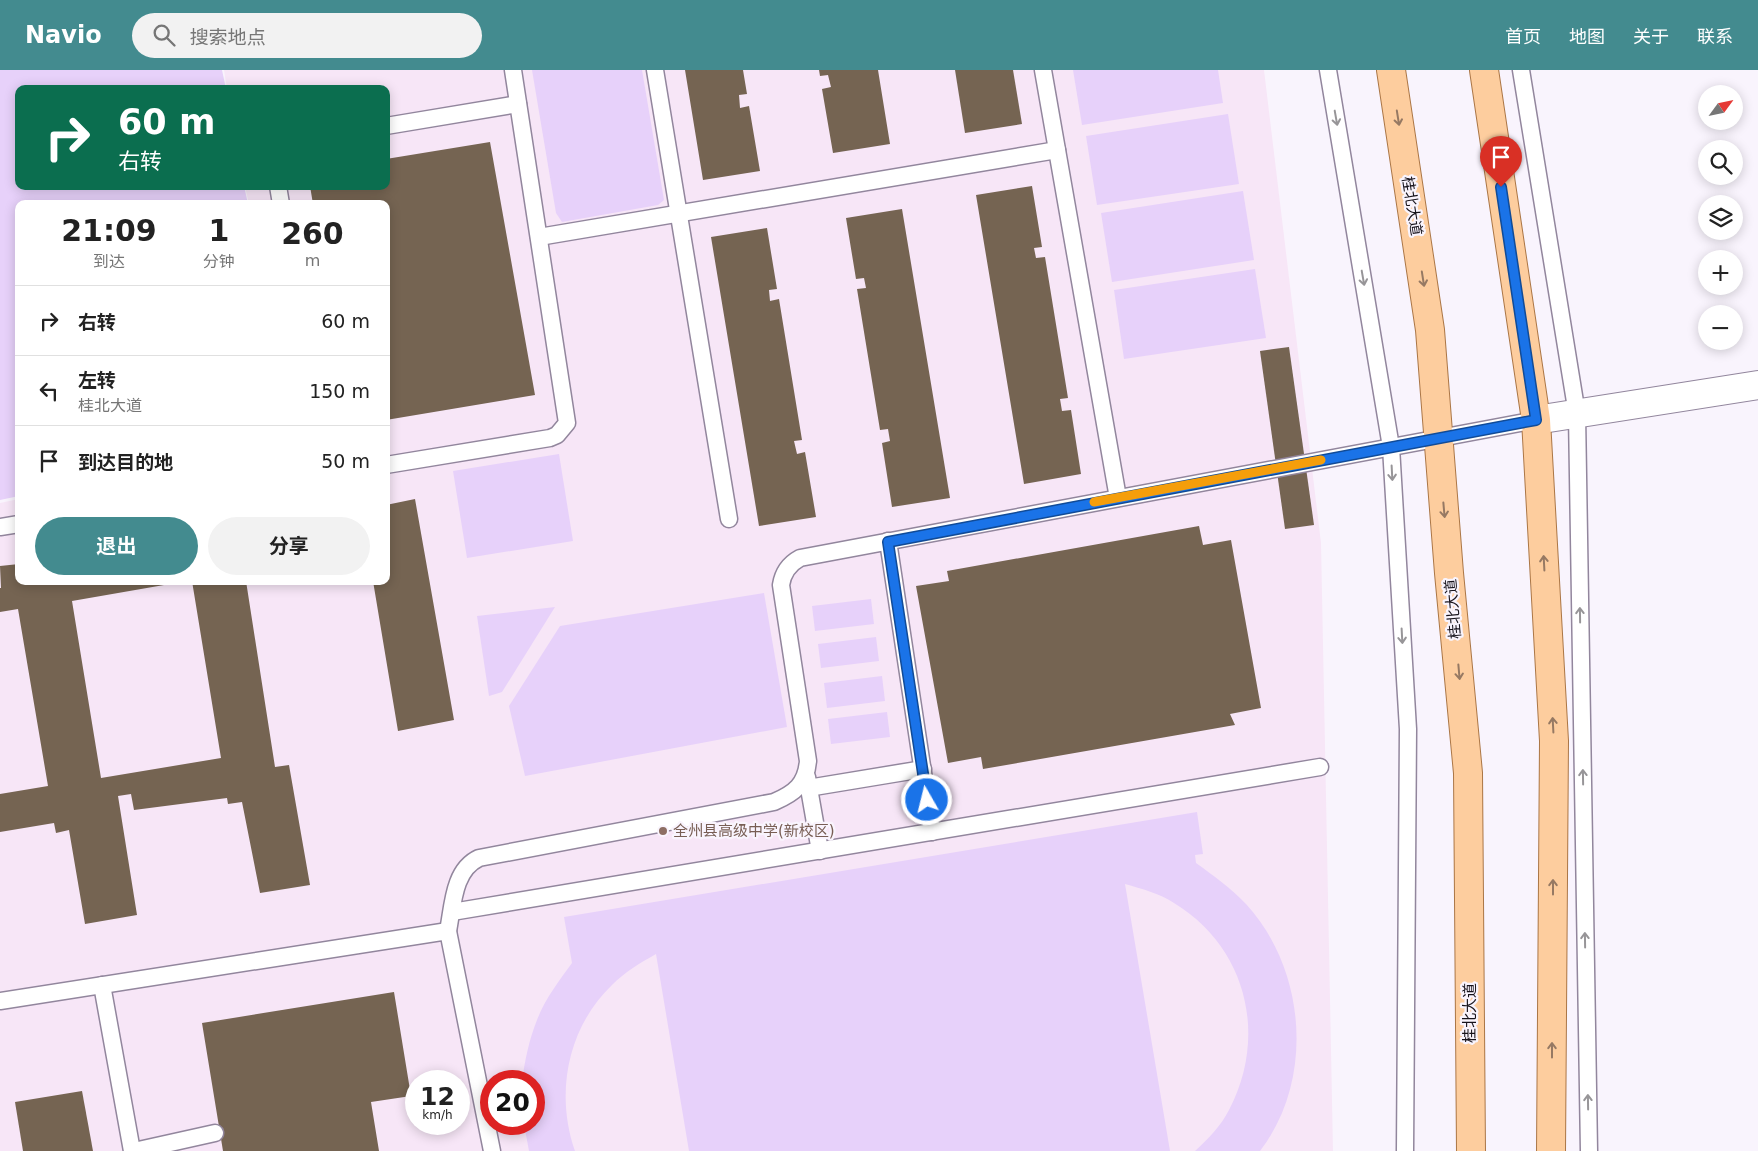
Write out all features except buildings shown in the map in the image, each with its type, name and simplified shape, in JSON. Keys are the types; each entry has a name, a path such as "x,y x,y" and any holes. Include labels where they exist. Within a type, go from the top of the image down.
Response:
{"main road":[{"name":"桂北大道","path":"1391,70 1430,330 1448,564 1468,773 1471,1151"},
{"path":"1484,70 1536,420 1554,742 1551,1151"}],"street":[{"path":"1536,420 1758,385"}],"lane":[{"path":"390,464 550,438 557,435 567,423 513,70"},
{"path":"655,70 729,519"},
{"path":"1043,70 1118,498"},
{"path":"1328,70 1391,447 1408,729 1405,1151"},
{"path":"1521,70 1577,414 1589,1151"},
{"path":"390,125 518,104"},
{"path":"539,237 1057,150"},
{"path":"820,851 807,782 808,761 781,585 782,577 790,565 800,558 1536,420"},
{"path":"0,527 15,525"},
{"path":"888,542 932,832"},
{"path":"452,912 1320,767"},
{"path":"492,1151 448,930 460,878 466,867 479,858 774,802 786,797 807,782 923,769"},
{"path":"0,1001 448,930"},
{"path":"102,985 133,1151 215,1134"}],"shaded area":[{"path":"0,70 222,70 225,85 15,85 15,190 245,190 247,200 15,200 15,497 0,500"},
{"name":"全州县高级中学(新校区)","path":"224,70 1264,70 1321,543 1333,1151 0,1151 0,503 15,500 15,585 390,585 390,200 248,200 246,190 390,190 390,85 226,85"},
{"path":"532,70 642,70 664,200 658,205 562,222 556,213"},
{"path":"1073,70 1218,70 1223,103 1082,125"},
{"path":"1228,114 1239,184 1097,205 1086,136"},
{"path":"1243,191 1254,260 1112,282 1101,213"},
{"path":"1255,269 1266,338 1124,359 1114,290"},
{"path":"559,454 573,541 467,558 453,471"},
{"path":"764,593 787,727 525,776 509,706 560,626"},
{"path":"871,599 874,624 815,631 812,606"},
{"path":"555,607 502,692 489,696 477,616"},
{"path":"876,637 879,661 821,668 818,644"},
{"path":"882,676 885,701 827,708 824,683"},
{"path":"887,712 890,737 831,744 828,719"},
{"path":"1197,812 1203,854 1195,855 1196,863 1222,882 1246,904 1266,930 1281,960 1291,992 1296,1025 1296,1059 1289,1092 1278,1123 1260,1151 1195,1151 1226,1116 1241,1082 1247,1053 1248,1024 1244,995 1234,968 1219,944 1199,921 1162,897 1125,884 1170,1151 689,1151 656,954 633,968 612,985 584,1021 575,1041 566,1085 566,1107 575,1151 529,1151 526,1135 545,1135 545,1070 524,1070 534,1028 540,1012 572,963 564,917"}],"slow traffic":[{"path":"1094,502 1321,460"}],"place":[{"name":"全州县高级中学(新校区)","path":"663,831"}],"route":[{"path":"927,800 888,542 1536,420 1501,187"}]}
